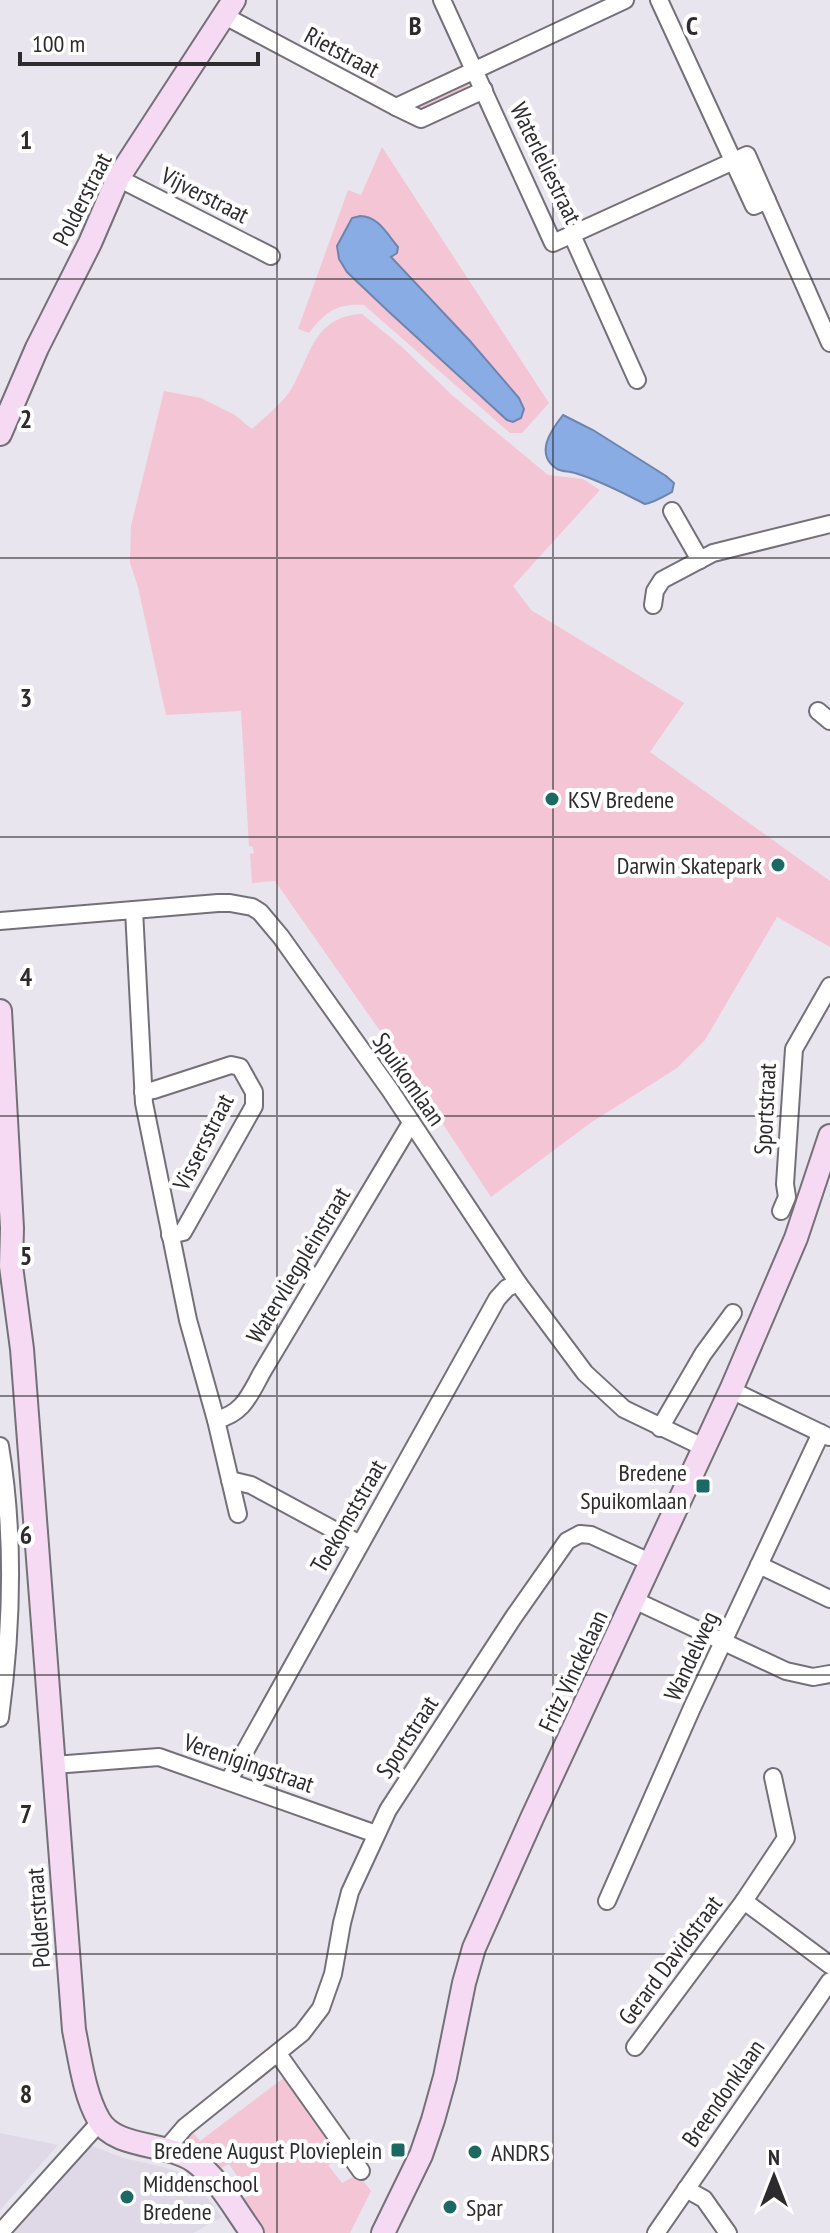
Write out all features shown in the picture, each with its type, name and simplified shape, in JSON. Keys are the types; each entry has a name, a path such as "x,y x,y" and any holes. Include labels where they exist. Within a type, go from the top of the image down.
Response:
{"street":[{"path":"442,0 484,90"},
{"name":"Rietstraat","path":"396,107 625,0"},
{"path":"659,0 733,160 747,155 830,343"},
{"name":"Rietstraat","path":"228,8 421,119 484,90"},
{"name":"Polderstraat","path":"0,434 118,178 228,8"},
{"name":"Waterleliestraat","path":"484,90 553,243 733,160"},
{"name":"Vijverstraat","path":"118,178 271,256"},
{"name":"Waterleliestraat","path":"572,235 637,380"},
{"path":"672,511 700,560"},
{"path":"653,605 655,591 662,580 713,553 830,524"},
{"name":"Spuikomlaan","path":"0,921 230,903 252,907 260,912 281,937 411,1123 518,1283 594,1381 624,1409 705,1448"},
{"name":"Vissersstraat","path":"134,910 143,1092 188,1320 238,1514"},
{"name":"Sportstraat","path":"808,1205 784,1204 794,1049 830,986"},
{"name":"Polderstraat","path":"0,1011 12,1228 11,1266 22,1349 74,2030 87,2088 100,2122"},
{"name":"Vissersstraat","path":"143,1092 231,1065 240,1067 254,1092 254,1106 183,1232 170,1235"},
{"name":"Watervliegpleinstraat","path":"216,1420 243,1407 411,1123"},
{"name":"Fritz Vinckelaan","path":"383,2233 421,2155 433,2120 474,1948 731,1390 786,1263 830,1136"},
{"name":"Toekomststraat","path":"229,1780 497,1299 507,1288 518,1283"},
{"path":"660,1428 703,1354 733,1313"},
{"path":"731,1390 826,1435"},
{"name":"Wandelweg","path":"607,1901 759,1565 826,1435"},
{"path":"0,1446 5,1477 10,1620 0,1718"},
{"path":"230,1480 251,1485 360,1544"},
{"name":"Sportstraat","path":"167,2148 185,2127 302,2033 324,2001 333,1974 350,1892 388,1810 567,1541 580,1534 591,1535 652,1563"},
{"path":"759,1565 830,1599"},
{"path":"634,1600 798,1675 820,1677 830,1674"},
{"name":"Verenigingstraat","path":"54,1765 159,1757 376,1834"},
{"name":"Gerard Davidstraat","path":"635,2047 744,1901 786,1838 773,1777"},
{"name":"Gerard Davidstraat","path":"744,1901 830,1965"},
{"name":"Breendonklaan","path":"656,2233 830,1981"},
{"path":"278,2054 361,2171"},
{"path":"0,2233 100,2122 128,2140 185,2155 210,2174 252,2233"},
{"path":"686,2189 704,2199 728,2233"}],"shaded area":[{"path":"463,83 470,89 424,113 417,109 420,104"},
{"path":"382,147 549,403 522,433 510,433 364,305 332,310 309,333 298,329 348,190 361,195","holes":["352,219 377,222 398,247 397,253 390,256 519,398 481,398 388,311 337,246"]},
{"path":"362,314 453,396 548,475 583,479 600,490 513,586 531,610 684,703 650,752 830,881 830,947 777,917 705,1040 677,1068 589,1124 491,1197 406,1068 275,881 252,883 250,854 254,853 253,847 249,846 241,711 166,715 130,563 131,526 164,391 201,398 235,415 252,429 288,394 316,339 324,330 346,316"},
{"path":"285,2077 339,2156 328,2165 342,2183 358,2174 371,2191 350,2233 261,2233 239,2202 250,2195 229,2164 217,2170 186,2145 191,2130 200,2141"},
{"path":"0,2133 58,2145 0,2210"},
{"name":"Middenschool Bredene","path":"92,2146 192,2177 222,2217 193,2233 14,2233"}],"water":[{"path":"352,218 372,219 386,231 398,247 397,253 391,257 519,398 524,409 521,418 513,422 507,420 347,272 339,259 337,246"},
{"path":"563,415 666,476 674,483 672,492 645,504 593,479 557,469 550,463 546,449 550,435"}],"place":[{"name":"KSV Bredene","path":"552,799"},
{"name":"Darwin Skatepark","path":"778,865"},
{"name":"Bredene Spuikomlaan","path":"703,1486"},
{"name":"Bredene August Plovieplein","path":"398,2150"},
{"name":"ANDRS","path":"475,2152"},
{"name":"Middenschool Bredene","path":"127,2197"},
{"name":"Spar","path":"450,2207"}]}
